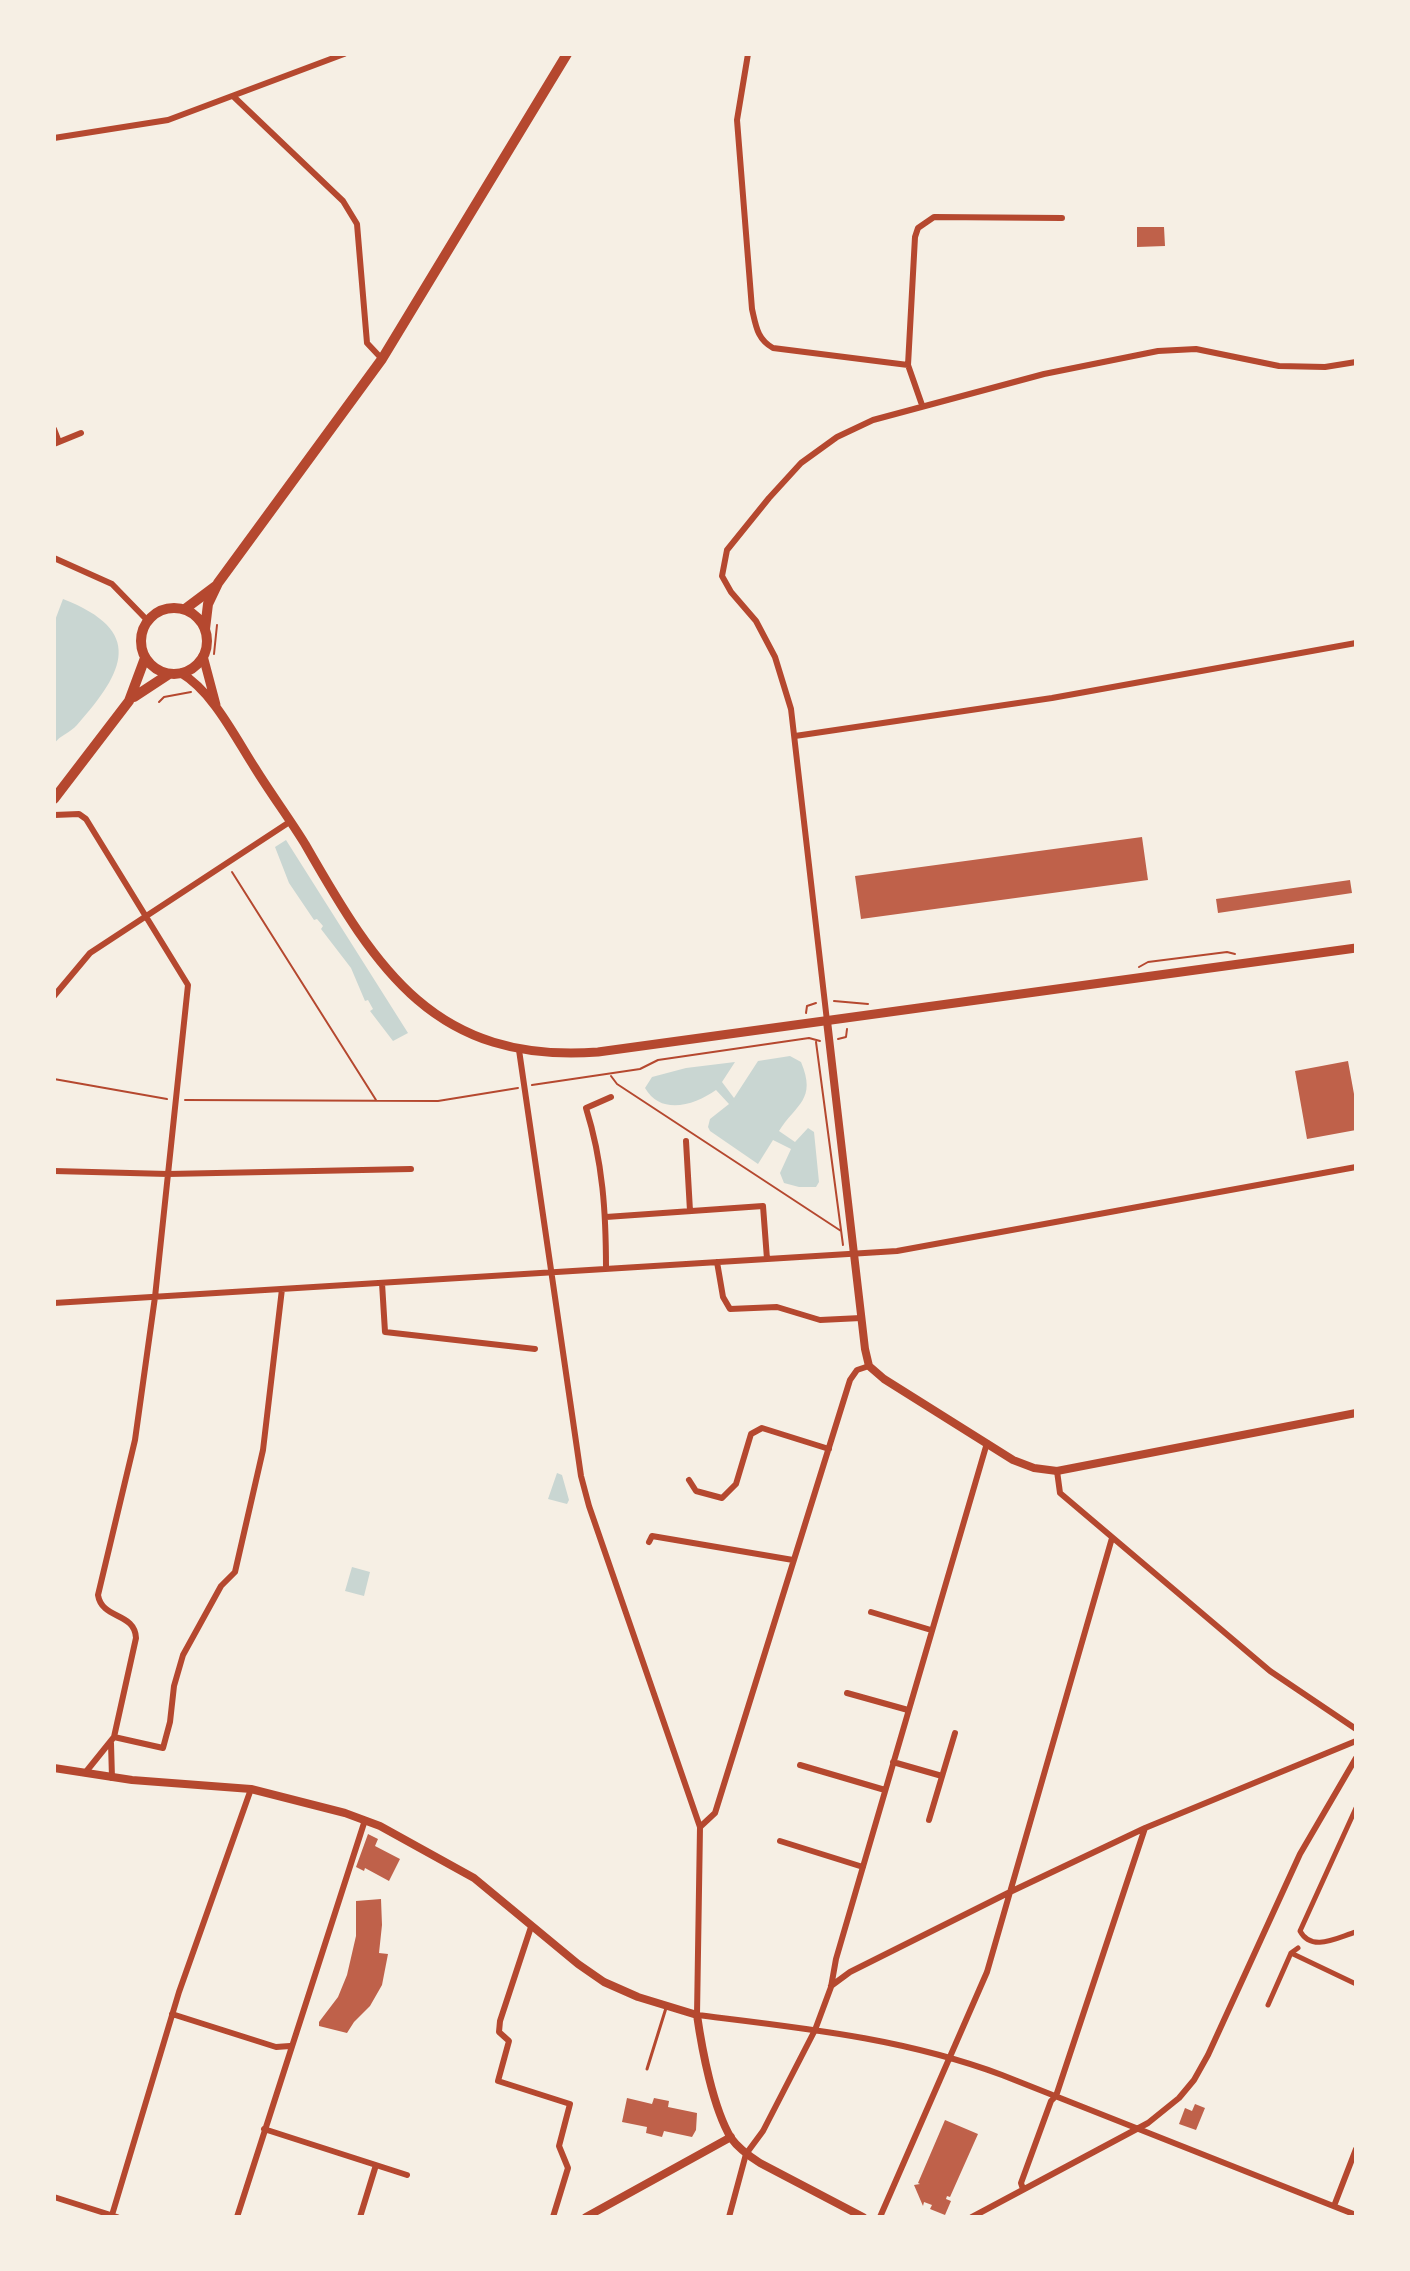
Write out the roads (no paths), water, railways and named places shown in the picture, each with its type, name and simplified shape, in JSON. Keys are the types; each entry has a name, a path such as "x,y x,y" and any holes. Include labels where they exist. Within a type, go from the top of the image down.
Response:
{"main road":[{"path":"54,799 129,701 144,688 175,673 190,670 203,656 208,604 218,583 382,359 567,54"},
{"path":"185,609 218,583"},
{"path":"129,701 145,658 141,635 147,620 164,609 185,609 194,614 205,629"},
{"path":"203,656 217,708"},
{"path":"145,658 156,669 175,673 217,708 362,938 399,985 449,1023 488,1041 519,1050 556,1054 598,1052 1356,948"}],"street":[{"path":"54,138 168,120 344,54"},
{"path":"748,54 737,120 752,309 757,331 763,342 773,348 908,365"},
{"path":"233,96 343,201 357,224 367,343 382,359"},
{"path":"922,405 908,365 918,228 934,217 1062,218"},
{"path":"1356,362 1308,367 1251,362 1196,349 1158,351 1044,374 922,405 861,425 824,445 801,463 727,550 722,576 731,592 756,621 775,657 791,709 827,1021 849,1254 869,1366 884,1379 987,1443 1034,1468 1057,1471 1356,1413"},
{"path":"54,429 56,443 81,433"},
{"path":"54,558 112,584 147,620"},
{"path":"795,736 1064,696 1356,643"},
{"path":"54,815 79,814 86,819 188,985 155,1297 135,1440 98,1595 105,1611 124,1618 136,1631 112,1740 112,1778"},
{"path":"54,996 90,953 291,821"},
{"path":"519,1050 577,1454 589,1506 700,1827 697,2015 706,2064 731,2137 746,2154 863,2217"},
{"path":"606,1269 606,1217 599,1155 586,1108 611,1097"},
{"path":"686,1141 690,1211"},
{"path":"54,1303 897,1251 1356,1167"},
{"path":"54,1171 168,1174 411,1169"},
{"path":"606,1217 763,1206 767,1259"},
{"path":"717,1262 723,1297 730,1309 777,1307 820,1320 861,1318"},
{"path":"382,1283 385,1332 535,1349"},
{"path":"112,1740 163,1748 183,1655 199,1621 212,1606 221,1586 235,1572 263,1450 282,1289"},
{"path":"700,1827 715,1813 850,1380 857,1370 869,1366"},
{"path":"689,1480 696,1491 722,1498 736,1484 751,1434 762,1428 829,1449"},
{"path":"729,2217 746,2154 763,2131 815,2030 831,1987 836,1959 987,1443"},
{"path":"1057,1471 1060,1493 1112,1538 1270,1671 1356,1729"},
{"path":"649,1542 652,1536 793,1560"},
{"path":"880,2217 987,1972 1112,1538"},
{"path":"871,1612 931,1630"},
{"path":"847,1693 908,1710"},
{"path":"929,1820 955,1733"},
{"path":"84,1773 112,1740"},
{"path":"831,1987 850,1972 1145,1828 1356,1741"},
{"path":"972,2217 1138,2129 1179,2098 1201,2068 1300,1854 1356,1758"},
{"path":"893,1762 942,1776"},
{"path":"800,1765 885,1790"},
{"path":"54,1768 112,1778 251,1789 365,1820 474,1878 531,1927 604,1982 638,1997 697,2015 879,2040 950,2056 1356,2215"},
{"path":"54,2197 115,2216 172,2014 212,1892 251,1789"},
{"path":"1356,1808 1300,1931 1304,1937 1319,1943 1356,1932"},
{"path":"237,2217 365,1820"},
{"path":"1023,2189 1021,2183 1051,2101 1056,2096 1145,1828"},
{"path":"780,1841 863,1867"},
{"path":"531,1927 500,2021 499,2032 509,2041 498,2081 570,2104 559,2146 568,2168 553,2217"},
{"path":"1268,2005 1291,1953 1298,1948"},
{"path":"1291,1953 1356,1984"},
{"path":"172,2014 276,2047 290,2046"},
{"path":"264,2129 407,2175"},
{"path":"586,2217 731,2137"},
{"path":"1334,2206 1356,2149"},
{"path":"360,2217 376,2165"}],"lane":[{"path":"647,2069 667,2006"}]}
